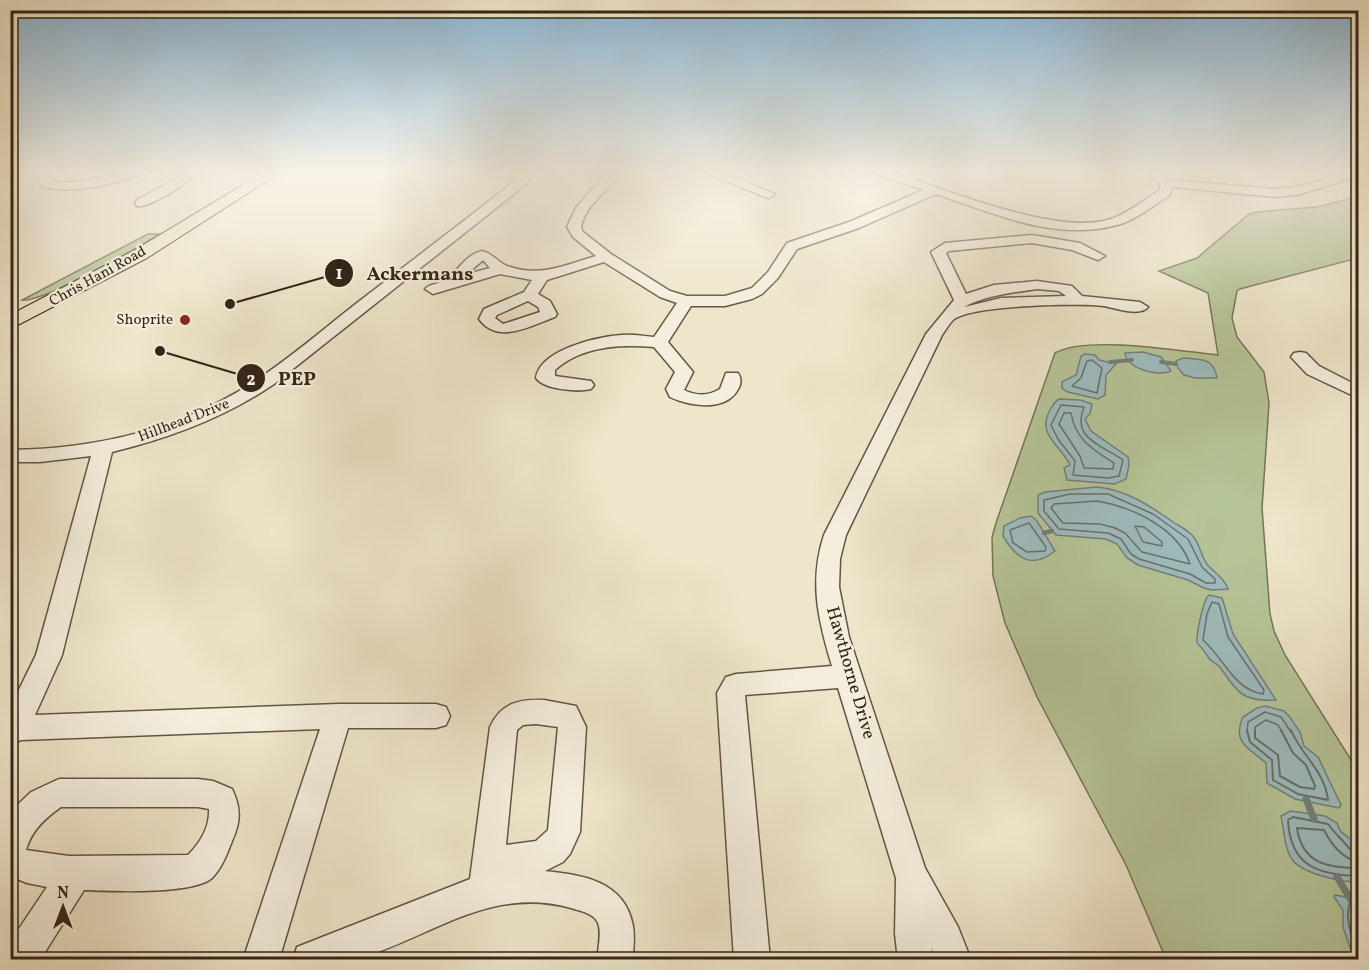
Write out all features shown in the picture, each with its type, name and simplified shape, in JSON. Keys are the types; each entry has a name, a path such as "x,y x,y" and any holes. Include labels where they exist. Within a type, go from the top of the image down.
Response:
{"main road":[{"name":"Chris Hani Road","path":"10,323 161,242 202,216"}],"street":[{"name":"Hillhead Drive","path":"10,456 51,455 103,447 173,428 211,413 252,391 479,216"},
{"path":"577,216 574,226 578,234 606,257 655,289 686,301 725,301 747,296 764,285 792,246 874,216"},
{"path":"1016,216 1055,226 1090,226 1115,222 1128,216"},
{"path":"957,308 951,274 938,252 945,247 1032,239 1075,246 1098,256"},
{"path":"441,287 501,269 542,277 606,257"},
{"path":"529,295 542,277"},
{"path":"957,308 973,296 1037,285 1060,287 1072,292 1075,299 1071,300"},
{"path":"1010,288 1020,301"},
{"path":"957,308 1020,301 1071,300 1100,301 1140,307"},
{"path":"659,342 686,301"},
{"name":"Hawthorne Drive","path":"954,960 946,939 911,875 836,637 827,587 828,559 835,535 934,334 957,308"},
{"path":"585,385 550,381 545,378 546,369 563,356 620,340 659,342 684,372 675,389 681,397 712,400 720,397 730,388 733,382 732,377"},
{"path":"1300,357 1313,370 1359,393"},
{"path":"103,447 48,655 13,730 338,716 436,716"},
{"path":"752,960 731,693 736,685 741,684 848,676"},
{"path":"310,960 486,876 554,851 560,844 564,832 572,727 566,716 555,712 516,715 508,720 503,728 486,876"},
{"path":"261,960 338,716"},
{"path":"59,793 198,793 220,799 225,809 223,826 201,866 192,871 75,874 26,866 15,861 10,852 12,841 34,807 45,798 59,793"},
{"path":"10,959 18,960 75,874"},
{"name":"Hawthorne Drive","path":"911,875 912,934 916,960"},
{"path":"486,876 530,886 566,890 596,898 610,910 616,927 615,960"}],"green space":[{"path":"1246,216 1358,216 1358,258 1240,289 1237,291 1232,318 1237,337 1264,372 1269,403 1262,508 1270,614 1274,631 1285,655 1358,771 1358,959 1166,959 1126,865 1037,697 1005,623 993,576 992,537 1055,353 1089,345 1111,345 1218,355 1208,293 1159,271 1197,258"},
{"path":"148,234 160,234 69,284 33,299 22,300"}],"water":[{"path":"1143,352 1161,357 1171,371 1159,373 1144,370 1131,363 1125,353"},
{"path":"1095,355 1099,360 1116,364 1106,375 1105,395 1098,399 1068,392 1062,388 1062,382 1076,375 1081,356"},
{"path":"1183,358 1201,359 1210,363 1217,378 1195,378 1184,375 1176,361"},
{"path":"1059,399 1080,400 1092,404 1090,414 1085,419 1091,431 1128,457 1126,479 1115,484 1067,480 1064,468 1070,465 1051,439 1046,426 1050,410"},
{"path":"1097,487 1118,491 1137,499 1187,531 1197,542 1207,564 1228,589 1204,588 1188,580 1138,565 1127,558 1117,544 1106,539 1056,535 1038,513 1038,495 1045,492"},
{"path":"1031,516 1037,521 1055,551 1039,560 1025,559 1019,555 1003,536 1004,526 1020,518"},
{"path":"1209,595 1222,598 1233,634 1276,700 1257,700 1243,695 1197,643 1200,618"},
{"path":"1265,706 1284,711 1289,716 1300,732 1304,746 1318,757 1341,805 1339,808 1295,799 1267,783 1266,763 1244,745 1239,734 1243,717"},
{"path":"1291,811 1325,816 1337,823 1340,831 1353,842 1358,852 1358,881 1346,881 1312,873 1295,863 1287,849 1281,816"},
{"path":"1335,895 1358,899 1358,959 1354,959 1343,927 1343,910 1334,897"}],"waterway":[{"path":"1110,362 1132,360"},
{"path":"1161,362 1176,364"},
{"path":"1044,533 1052,531"},
{"path":"1306,799 1314,819"},
{"path":"1337,877 1351,900"}],"place":[{"name":"Ackermans","path":"230,304"},
{"name":"Shoprite","path":"185,320"},
{"name":"PEP","path":"160,351"}]}
